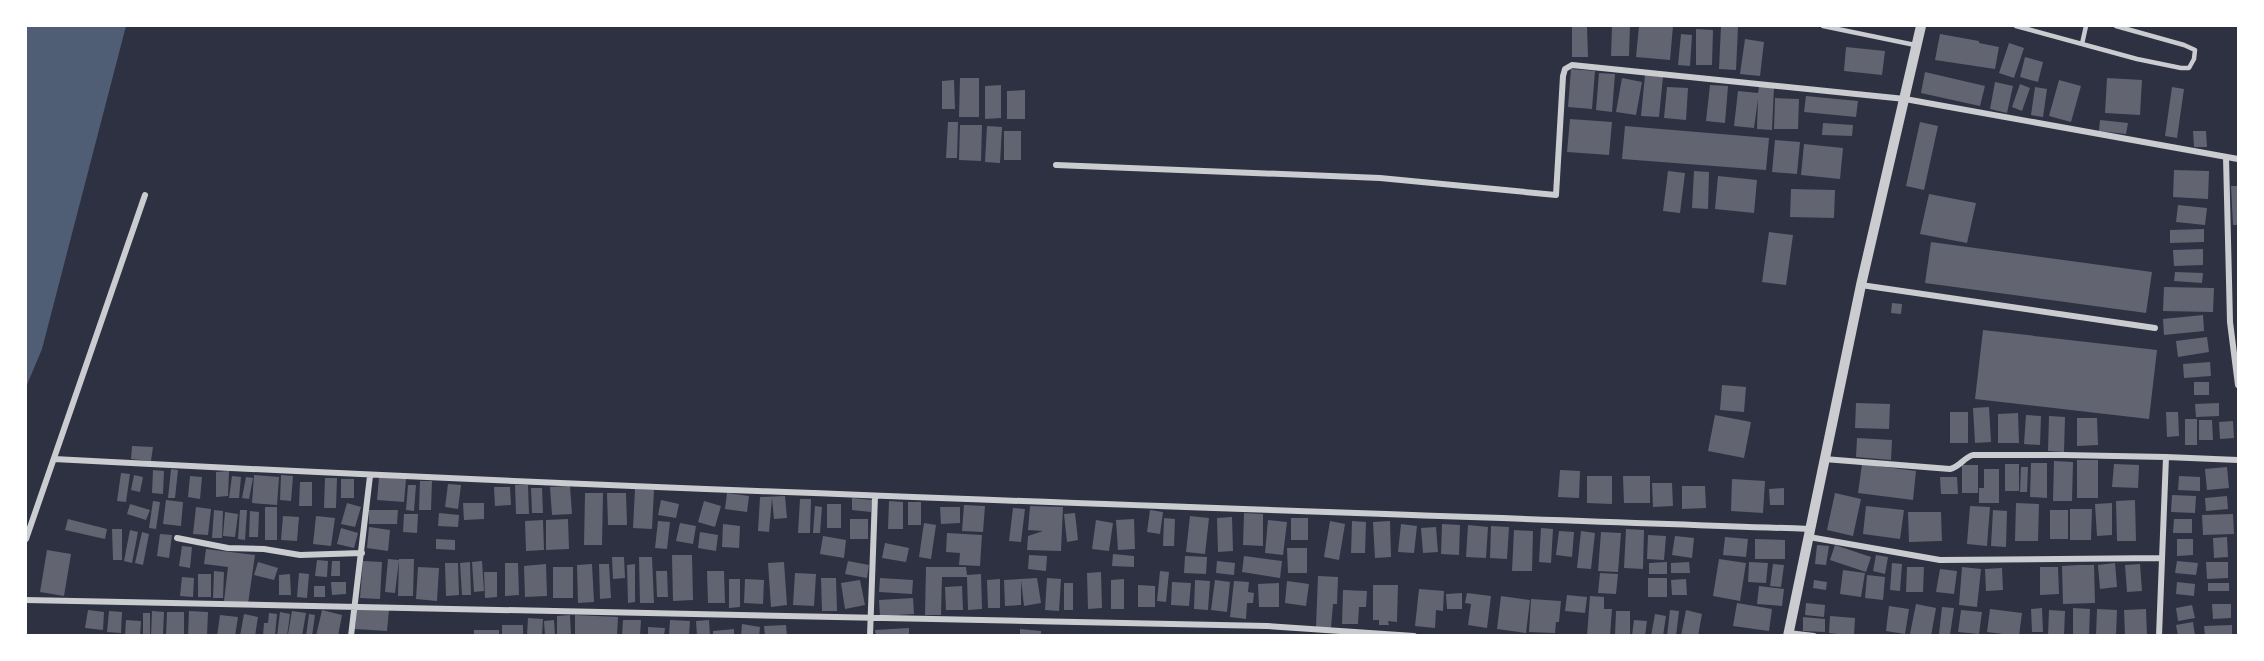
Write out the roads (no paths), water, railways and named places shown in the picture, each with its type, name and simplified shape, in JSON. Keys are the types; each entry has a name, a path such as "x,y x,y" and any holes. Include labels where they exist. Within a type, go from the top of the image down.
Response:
{"street":[{"path":"1814,636 1788,634 1861,285 1922,26"},
{"path":"1056,165 1380,178 1556,195 1563,76 1564,69 1568,66 1905,99 2238,159"},
{"path":"2226,157 2230,322 2238,385"},
{"path":"26,539 145,195"},
{"path":"1861,285 2155,328"},
{"path":"1824,459 1950,469 1956,468 1973,455 2064,454 2238,460"},
{"path":"2159,636 2166,457"},
{"path":"54,459 370,476 1809,533 1940,560 2162,558"},
{"path":"351,636 370,476"},
{"path":"870,636 875,496"},
{"path":"177,538 228,548 264,549 300,555 362,553"},
{"path":"26,600 1267,626 1414,636"}],"lane":[{"path":"1823,26 1918,46"},
{"path":"2016,26 2137,59 2190,68 2195,50 2116,26"},
{"path":"2082,44 2086,26"}],"water":[{"path":"26,26 126,26 42,349 26,387"}]}
